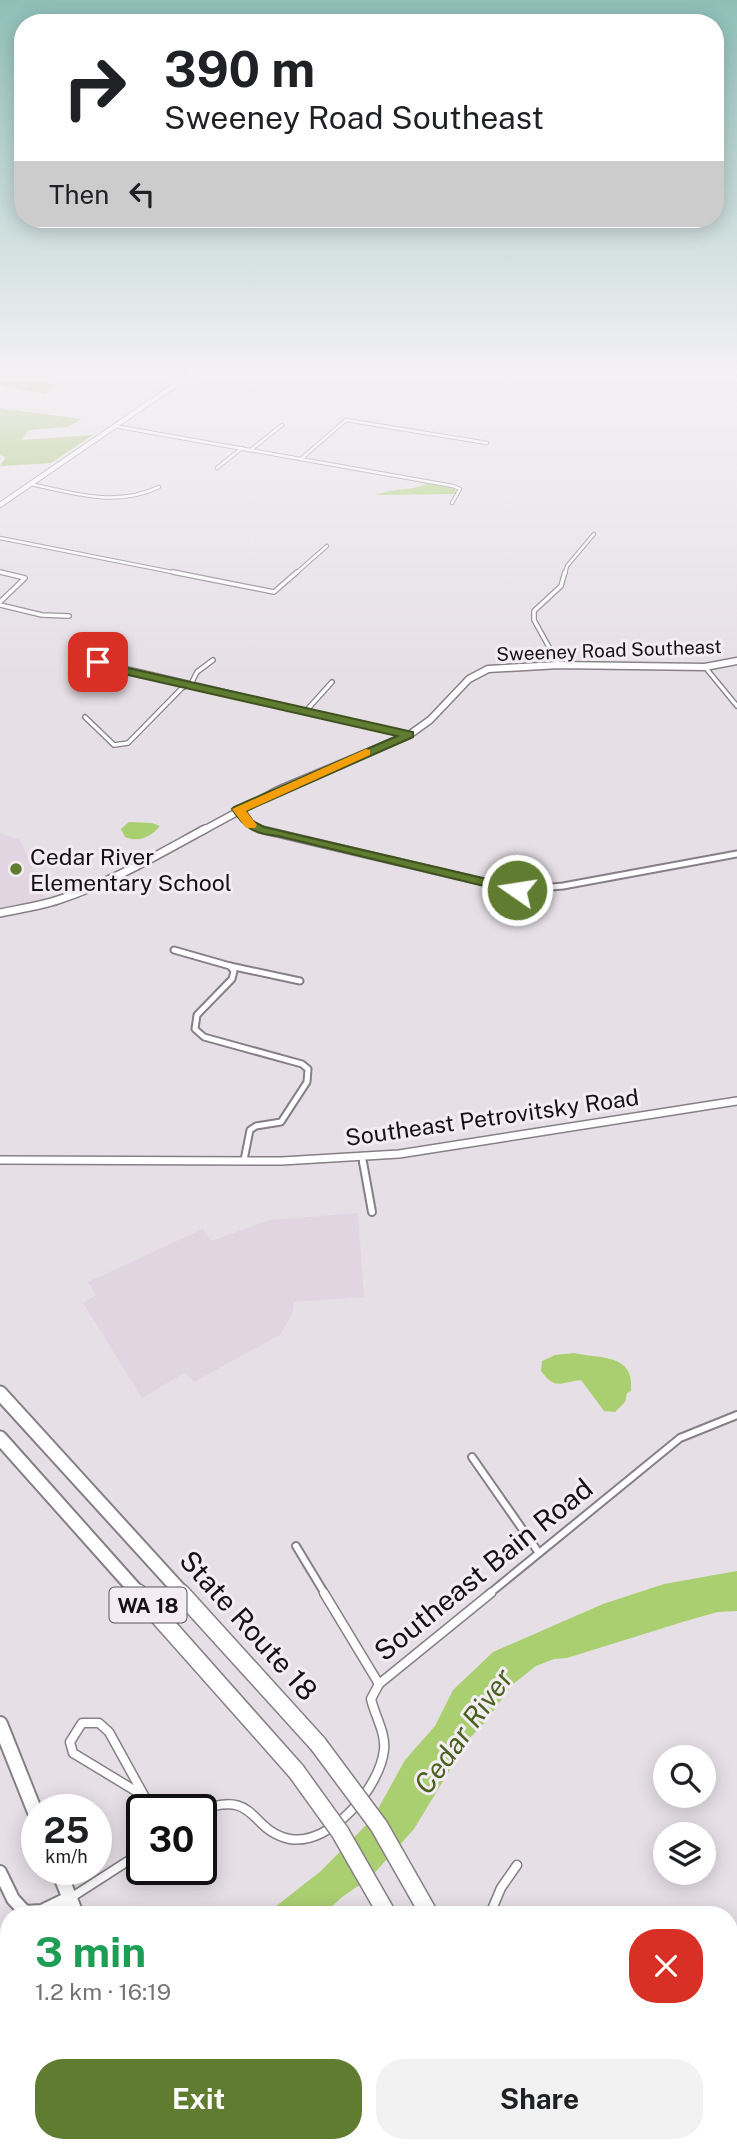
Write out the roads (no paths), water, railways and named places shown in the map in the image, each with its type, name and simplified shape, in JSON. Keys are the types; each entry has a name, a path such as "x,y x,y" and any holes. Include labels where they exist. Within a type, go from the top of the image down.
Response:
{"highway":[{"name":"State Route 18","path":"0,1393 318,1744 381,1829 424,1906"},
{"name":"WA 18","path":"0,1438 296,1772 340,1832 382,1906"}],"main road":[{"path":"0,1724 28,1794"},
{"path":"64,1885 72,1906"}],"street":[{"path":"0,505 45,474"},
{"path":"390,474 460,489 452,503"},
{"path":"31,484 119,500 139,496 159,487"},
{"path":"559,666 534,620 534,611 561,586 567,566 594,534"},
{"path":"0,538 274,592 327,546"},
{"path":"0,572 25,578 0,603 42,615 69,616"},
{"path":"85,717 114,745 128,743 182,688 191,684 197,672 213,660"},
{"name":"Sweeney Road Southeast","path":"0,913 55,901 120,875 238,809 409,735 427,723 478,673 501,667 705,667 737,661"},
{"path":"98,662 409,735"},
{"path":"705,667 737,706"},
{"path":"305,712 332,682"},
{"path":"238,809 248,824 261,830 517,890 563,887 737,854"},
{"path":"174,950 230,966 300,981"},
{"path":"230,966 234,971 232,979 197,1015 194,1024 197,1032 229,1045 305,1066 308,1079 281,1122 256,1126 250,1130 244,1160"},
{"name":"Southeast Petrovitsky Road","path":"0,1160 282,1161 399,1154 737,1101"},
{"path":"362,1156 373,1212"},
{"name":"Southeast Bain Road","path":"217,1804 243,1806 277,1833 292,1839 317,1836 334,1825 365,1795 383,1757 383,1734 371,1699 379,1684 680,1438 737,1415"},
{"path":"472,1457 539,1553"},
{"path":"296,1546 379,1684"},
{"path":"89,1721 104,1726 144,1796 73,1753 70,1742 75,1730 82,1723 89,1721"},
{"path":"54,1906 88,1889 126,1863"},
{"path":"493,1906 501,1888 517,1865"},
{"path":"0,1871 17,1906"}],"water":[{"path":"431,482 452,486 457,492 376,495 417,487"},
{"path":"129,822 160,826 148,836 135,839 125,837 121,829"},
{"path":"574,1353 614,1360 627,1370 631,1379 631,1391 615,1412 604,1411 581,1380 555,1383 541,1371 542,1361 555,1355"},
{"name":"Cedar River","path":"737,1571 737,1611 718,1612 536,1666 512,1685 487,1720 468,1740 414,1829 370,1878 332,1906 276,1906 321,1871 373,1818 405,1760 435,1726 453,1690 493,1652 603,1604 664,1584"}],"place":[{"name":"Cedar River Elementary School","path":"16,869"}]}
